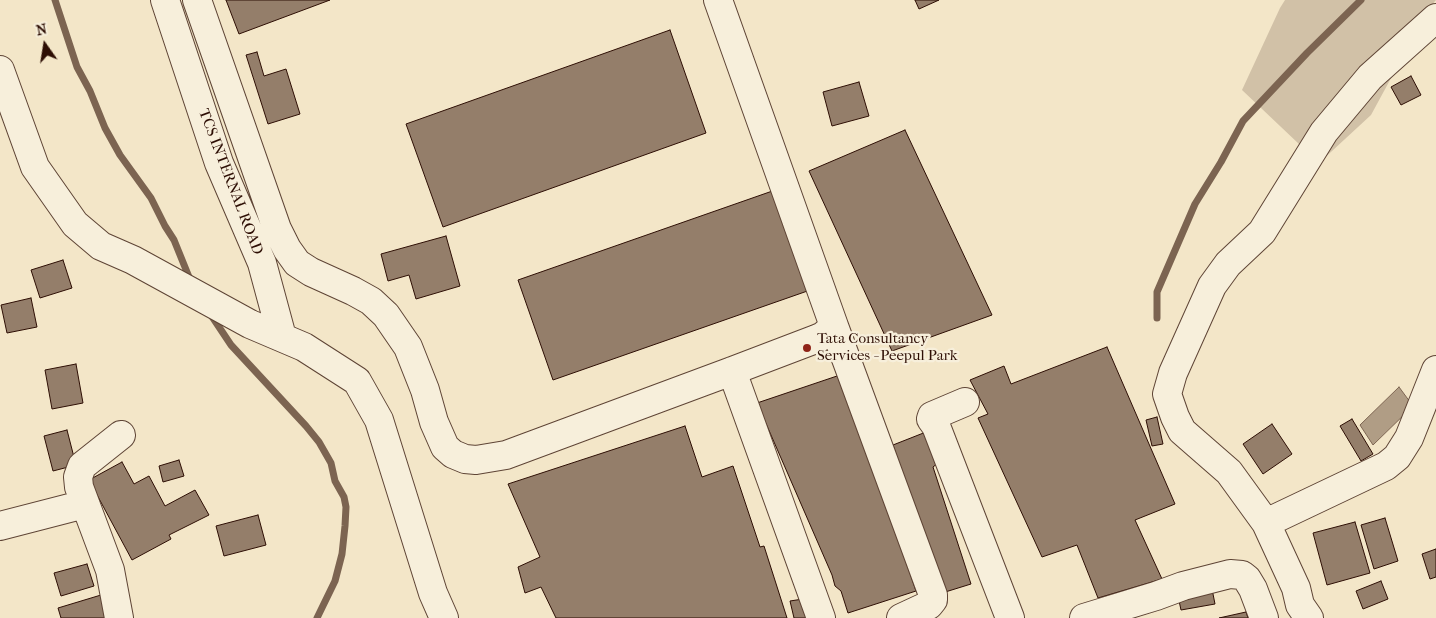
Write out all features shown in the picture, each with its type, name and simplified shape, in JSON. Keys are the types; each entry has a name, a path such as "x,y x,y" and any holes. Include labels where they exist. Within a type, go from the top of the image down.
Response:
{"street":[{"name":"TCS INTERNAL ROAD","path":"165,0 219,162 262,263 282,338"},
{"path":"197,0 277,229 287,249 297,262 311,272 359,294 371,301 386,314 408,347 440,436 445,447 453,454 465,459 476,460 506,455 823,336 834,326"},
{"path":"718,0 834,326 933,596 933,600 929,605 901,618"},
{"path":"1309,618 1300,605 1296,588 1266,523 1229,472 1182,431 1167,394 1172,373 1212,286 1228,264 1262,232 1324,132 1370,77 1436,18"},
{"path":"0,70 35,167 75,224 101,246 133,260 250,324 304,347 357,381 379,420 433,593 444,618"},
{"path":"219,162 249,150"},
{"path":"1266,523 1386,466 1398,457 1410,438 1436,370"},
{"path":"732,371 821,618"},
{"path":"965,402 932,416 931,419 936,426 1010,618"},
{"path":"119,618 110,570 79,488 78,477 82,466 121,435"},
{"path":"0,526 85,504"},
{"path":"1084,618 1183,586 1230,574 1242,575 1247,579 1253,589 1264,618"}],"shaded area":[{"path":"1285,0 1436,0 1428,10 1371,115 1319,163 1242,90"},
{"path":"1399,387 1413,406 1373,445 1360,425"}],"building":[{"path":"226,0 330,0 239,34"},
{"path":"915,0 939,0 919,9"},
{"path":"670,30 706,133 443,227 406,124"},
{"path":"257,52 264,76 286,69 300,114 268,124 246,55"},
{"path":"1411,76 1421,95 1401,105 1391,87"},
{"path":"859,82 869,116 832,126 823,92"},
{"path":"905,130 992,315 892,351 809,171"},
{"path":"781,188 816,288 553,380 518,280"},
{"path":"446,236 460,286 416,299 409,275 388,281 381,254"},
{"path":"63,260 72,288 40,298 31,270"},
{"path":"31,298 37,327 7,333 1,305"},
{"path":"1107,347 1175,504 1135,520 1162,579 1098,598 1077,545 1042,557 978,418 988,414 970,380 1004,366 1011,384"},
{"path":"76,364 83,403 52,409 45,370"},
{"path":"843,374 916,591 848,613 841,591 835,586 832,575 757,403"},
{"path":"1157,417 1163,444 1152,446 1146,420"},
{"path":"1352,419 1373,454 1361,461 1340,426"},
{"path":"1272,424 1292,454 1263,474 1243,444"},
{"path":"685,426 702,477 733,466 760,547 764,546 787,618 556,618 541,587 525,593 518,567 540,557 508,484"},
{"path":"67,430 76,465 53,471 44,436"},
{"path":"926,432 938,463 933,467 971,584 942,593 893,445"},
{"path":"179,460 184,476 163,482 159,466"},
{"path":"122,462 134,484 149,476 165,506 195,490 209,515 169,535 171,539 132,560 89,480"},
{"path":"258,515 266,545 224,556 216,526"},
{"path":"1385,518 1398,561 1374,569 1361,525"},
{"path":"1355,522 1370,573 1327,585 1313,533"},
{"path":"1436,549 1436,577 1430,579 1422,554"},
{"path":"87,564 94,586 61,596 54,573"},
{"path":"1381,581 1388,599 1363,609 1356,591"},
{"path":"1212,589 1215,604 1181,610 1178,596"},
{"path":"101,595 107,618 61,618 58,608"},
{"path":"803,599 806,618 794,618 790,601"},
{"path":"1246,612 1248,618 1219,618"}],"waterway":[{"path":"55,0 77,67 90,91 105,128 120,155 151,198 174,240 191,282"},
{"path":"1157,318 1157,292 1195,204 1243,121 1307,53 1361,0"},
{"path":"209,312 231,345 319,442 331,463 335,481 344,497 346,507 342,554 335,581 317,618"}],"place":[{"name":"Tata Consultancy Services - Peepul Park","path":"807,348"}]}
